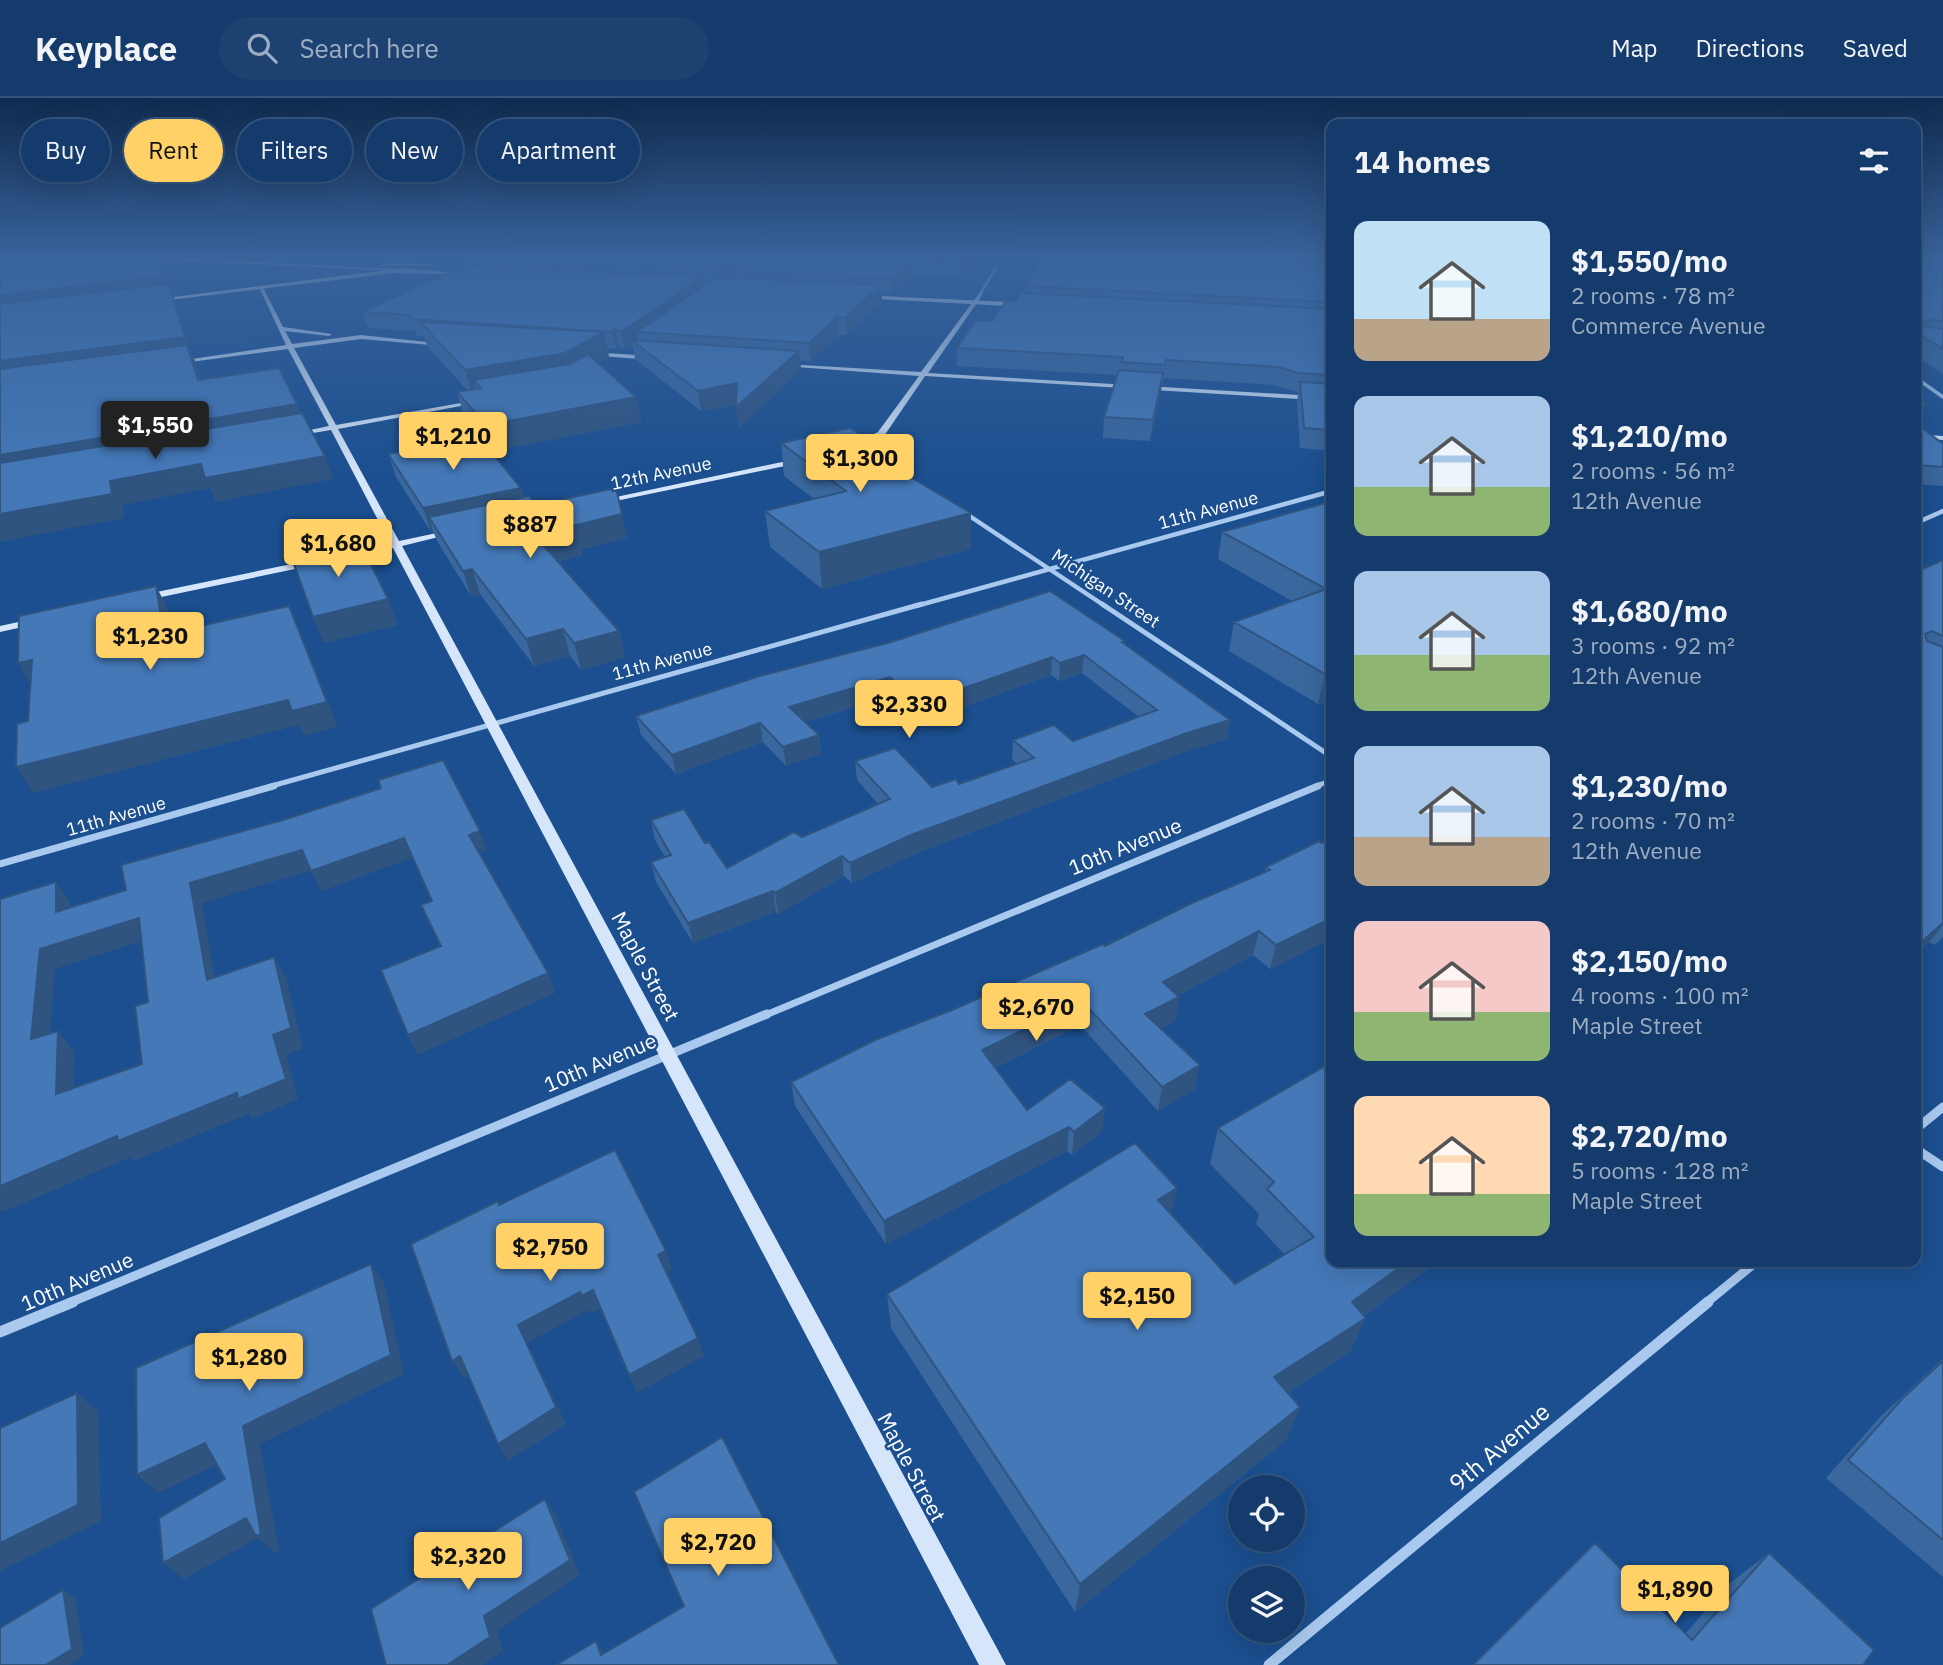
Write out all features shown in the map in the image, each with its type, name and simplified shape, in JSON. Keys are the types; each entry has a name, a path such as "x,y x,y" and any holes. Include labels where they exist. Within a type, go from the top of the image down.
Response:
{"street":[{"name":"Maple Street","path":"281,329 336,427 993,1665"},
{"path":"282,329 452,344"},
{"path":"841,451 863,444 881,433 955,329"},
{"path":"169,363 361,337"},
{"path":"618,347 582,353 665,359"},
{"path":"613,363 632,349"},
{"path":"773,365 1326,399"},
{"path":"1921,382 1943,397"},
{"path":"280,437 483,401"},
{"path":"1921,436 1943,438"},
{"path":"863,444 874,451"},
{"name":"12th Avenue","path":"595,503 813,457"},
{"name":"11th Avenue","path":"0,864 493,723 1326,493"},
{"name":"Michigan Street","path":"957,508 1326,753"},
{"path":"1921,521 1943,511"},
{"path":"337,557 462,531"},
{"path":"136,600 325,559"},
{"path":"0,629 54,617"},
{"name":"10th Avenue","path":"0,1332 669,1052 1326,782"},
{"path":"1921,1125 1943,1107"},
{"path":"1921,1152 1943,1167"},
{"name":"9th Avenue","path":"1269,1665 1750,1267"}],"building":[{"path":"0,329 182,329 185,337 0,361"},
{"path":"427,329 604,332 565,353 465,370"},
{"path":"568,329 615,329 612,332"},
{"path":"641,329 824,329 809,343 637,332"},
{"path":"970,329 1326,329 1326,375 1298,373 1278,367 1166,360 1165,365 1122,362 1123,357 957,348"},
{"path":"1921,329 1943,329 1943,349 1921,335"},
{"path":"631,340 799,351 736,407 737,383 698,391"},
{"path":"187,345 198,380 279,368 297,404 0,455 0,369"},
{"path":"588,354 636,397 486,425 457,392 481,388 473,380 569,364"},
{"path":"1119,370 1163,373 1153,420 1104,417"},
{"path":"1300,382 1326,384 1326,430 1304,428"},
{"path":"302,413 325,456 205,478 201,464 110,481 112,494 0,514 0,463"},
{"path":"1921,427 1943,444 1943,467 1921,465"},
{"path":"850,428 910,467 899,470 971,513 819,552 765,511 846,491 781,443"},
{"path":"479,437 521,488 423,508 388,454"},
{"path":"616,488 622,514 572,526 576,531 539,540 619,631 574,643 563,629 526,639 472,569 463,571 429,517 529,496 536,505"},
{"path":"1326,503 1326,589 1222,532"},
{"path":"360,542 388,599 313,617 291,556"},
{"path":"1943,560 1943,636 1932,631 1925,634 1927,641 1943,647 1943,923 1921,943 1921,570"},
{"path":"156,586 164,634 289,606 327,702 292,711 288,700 16,767 17,724 28,721 32,660 18,663 19,616"},
{"path":"1326,589 1326,674 1325,674 1234,622"},
{"path":"1050,591 1125,641 1122,642 1230,720 1187,733 911,835 850,863 842,856 775,893 773,891 688,923 651,862 671,855 651,820 684,809 705,843 709,842 727,868 794,832 802,837 890,799 855,761 895,748 932,787 956,779 959,784 1034,758 1013,740 1054,725 1073,741 1157,710 1084,655 1060,663 1052,657 919,704 890,677 789,707 819,735 783,747 760,723 672,755 636,716 760,676 891,642"},
{"path":"443,760 480,831 469,835 548,973 408,1035 381,970 441,946 421,905 432,901 404,838 311,871 302,850 190,883 207,980 274,957 291,1028 273,1035 286,1079 238,1099 237,1093 118,1141 117,1136 0,1186 0,899 56,882 56,912 126,890 121,865 283,820 381,788 378,780","holes":["139,918 148,1002 135,1006 142,1064 56,1094 58,1031 31,1039 40,949"]},
{"path":"1319,841 1326,841 1326,921 1276,945 1259,931 1163,982 1179,997 1145,1014 1200,1065 1162,1087 1082,1001 982,1050 1027,1110 1070,1079 1105,1108 1074,1132 1069,1127 884,1221 791,1082 875,1040 952,1010 1103,944 1105,946 1192,903 1270,870 1266,867"},
{"path":"1326,1065 1326,1267 1400,1267 1352,1302 1366,1318 1274,1377 1300,1407 1080,1584 887,1294 1135,1143 1177,1188 1158,1200 1235,1284 1314,1237 1267,1189 1274,1182 1218,1128"},
{"path":"615,1150 666,1251 658,1255 698,1338 629,1375 593,1290 582,1296 580,1292 518,1325 556,1407 498,1444 460,1356 452,1361 411,1244 498,1201 499,1205"},
{"path":"371,1264 391,1355 243,1426 261,1534 256,1536 246,1518 163,1563 159,1518 225,1479 205,1443 137,1475 136,1368"},
{"path":"1943,1361 1943,1540 1848,1460 1902,1399"},
{"path":"77,1393 78,1505 0,1543 0,1428"},
{"path":"722,1437 839,1665 556,1665 596,1641 601,1655 684,1606 634,1492"},
{"path":"545,1499 570,1560 484,1616 490,1637 447,1665 386,1665 371,1609"},
{"path":"1595,1543 1692,1640 1769,1553 1874,1650 1863,1665 1473,1665"},
{"path":"63,1590 72,1649 46,1665 0,1665 0,1628"}]}
